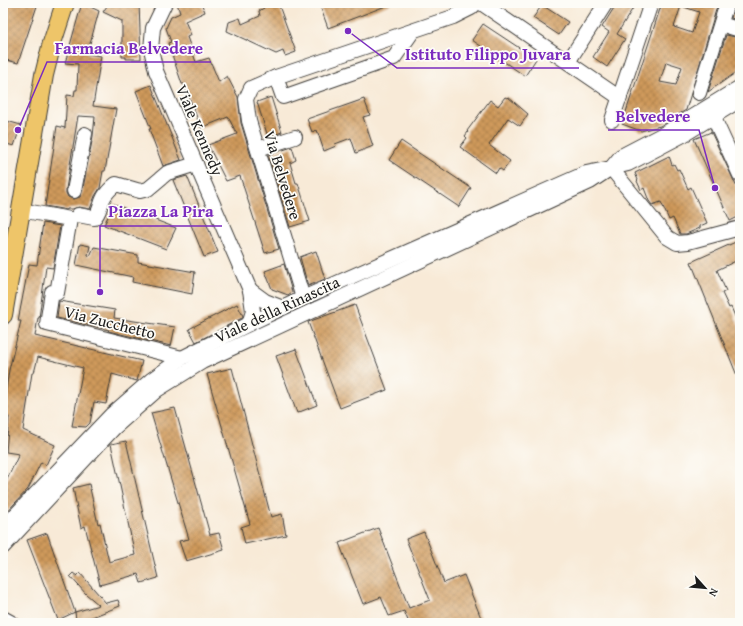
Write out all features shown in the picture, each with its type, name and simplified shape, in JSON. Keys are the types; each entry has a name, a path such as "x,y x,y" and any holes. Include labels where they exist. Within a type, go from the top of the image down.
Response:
{"main road":[{"path":"3,315 44,75 52,43 65,3"}],"street":[{"name":"Viale Kennedy","path":"165,3 153,28 151,50 156,71 250,290 253,311 249,324"},
{"name":"Via Belvedere","path":"303,298 249,121 246,99 251,88 276,77 453,17 471,8 476,3"},
{"path":"481,3 620,98"},
{"path":"568,62 606,3"},
{"path":"612,120 651,3"},
{"path":"699,94 727,3"},
{"path":"721,24 740,30"},
{"path":"276,77 283,97 394,58 413,31"},
{"name":"Viale della Rinascita","path":"3,547 114,428 157,390 202,362 590,182 611,168 621,156 667,132 740,87"},
{"name":"Viale della Rinascita","path":"3,527 111,415 151,380 182,358 303,298 586,173 628,164 684,134 740,100"},
{"path":"713,116 740,175"},
{"path":"74,191 85,134"},
{"path":"258,149 295,137"},
{"path":"78,215 94,218 98,215 103,198 116,184 140,191 148,189 166,173 196,164"},
{"path":"611,168 667,237 677,243 688,242 740,228"},
{"name":"Via Zucchetto","path":"20,210 70,220 57,293 52,292 47,324 182,358"},
{"path":"250,290 265,301 283,308"},
{"path":"3,618 12,623"}],"building":[{"path":"7,3 38,3 18,63 3,59 3,14"},
{"path":"82,3 99,11 87,54 101,56 93,106 116,109 105,171 103,171 100,188 90,209 79,207 67,210 45,206 57,126 65,128 67,95 74,96 75,90 77,90 78,64 65,63","holes":["78,116 95,117 93,136 82,193 80,197 73,199 68,197 66,189"]},
{"path":"109,3 139,3 141,59 126,59 126,57 122,57 122,21 103,12"},
{"path":"177,3 201,3 205,12 185,21 191,35 187,37 196,62 209,58 219,82 227,76 238,97 241,123 279,249 265,253 240,176 226,181 208,145 237,134 228,117 201,128 184,84 182,84 168,43 171,42 166,28 171,17 180,13"},
{"path":"263,3 278,3 296,52 285,56 283,51 276,54 227,31 229,22 240,18 242,24 260,16 259,11 264,8"},
{"path":"319,3 391,3 391,4 328,28"},
{"path":"617,3 625,3 633,8 617,34 625,39 607,67 593,57 609,32 602,27"},
{"path":"662,3 718,3 686,110 660,126 641,131 622,124","holes":["681,6 699,12 692,33 674,27","666,62 682,67 676,85 660,82"]},
{"path":"735,3 740,3 740,21 731,18"},
{"path":"542,5 568,22 559,35 533,18"},
{"path":"483,24 536,59 525,76 472,40"},
{"path":"726,35 740,38 740,65 738,71 708,92"},
{"path":"151,85 181,160 163,166 149,129 151,129 136,91"},
{"path":"271,97 282,132 268,137 257,102"},
{"path":"505,97 508,97 528,114 520,126 508,118 489,145 510,161 503,171 499,168 496,173 460,147 467,138 465,136 468,132 467,131 490,100 498,106"},
{"path":"364,99 370,115 363,117 373,146 356,153 351,138 335,144 336,146 324,151 317,130 312,132 307,119"},
{"path":"3,120 21,125 14,146 3,143"},
{"path":"711,132 740,194 740,216 730,221 694,139"},
{"path":"401,141 471,188 459,207 389,160"},
{"path":"292,147 296,160 290,163 310,221 290,227 268,155"},
{"path":"669,156 672,165 674,164 677,170 679,169 688,189 691,187 707,223 686,234 680,234 673,218 669,220 661,202 652,205 644,188 641,190 635,173"},
{"path":"187,176 218,252 204,257 173,180"},
{"path":"114,204 176,228 166,249 104,225"},
{"path":"43,223 60,226 53,268 46,267 35,336 142,361 137,381 112,374 106,404 94,402 90,423 86,427 72,426 83,368 38,357 34,373 32,373 23,430 55,445 46,465 41,462 28,489 3,516 3,488 19,454 6,452 9,417 3,416 3,410 9,370 21,321 18,321 29,264 37,265"},
{"path":"740,240 740,259 717,270 726,291 722,293 729,308 731,307 740,328 740,383 691,262"},
{"path":"80,244 90,246 88,255 90,256 94,247 138,255 138,262 195,272 192,294 132,282 133,277 76,265"},
{"path":"316,251 325,279 308,286 300,257"},
{"path":"284,264 292,292 288,295 272,289 265,271"},
{"path":"59,301 115,310 114,318 175,327 171,346 57,318"},
{"path":"237,304 243,316 242,318 196,342 189,329"},
{"path":"355,305 387,390 340,408 308,322"},
{"path":"296,349 317,405 297,413 276,356"},
{"path":"232,368 271,517 282,514 286,535 245,544 241,527 250,524 207,374"},
{"path":"175,408 210,535 219,533 224,550 186,561 179,541 189,539 151,413"},
{"path":"126,441 158,578 141,583 138,574 100,585 85,526 81,528 73,488 89,484 98,524 100,523 109,562 135,555 111,444"},
{"path":"378,528 409,608 430,600 406,539 424,532 444,583 464,575 483,623 409,623 404,611 389,616 381,597 363,604 339,543"},
{"path":"47,533 75,612 58,620 27,540"},
{"path":"73,573 77,576 80,573 106,603 118,600 120,606 92,617 76,620 75,612 99,605 86,594 70,576"}],"place":[{"name":"Istituto Filippo Juvara","path":"348,31"},
{"name":"Farmacia Belvedere","path":"18,130"},
{"name":"Belvedere","path":"715,188"},
{"name":"Piazza La Pira","path":"100,292"}]}
